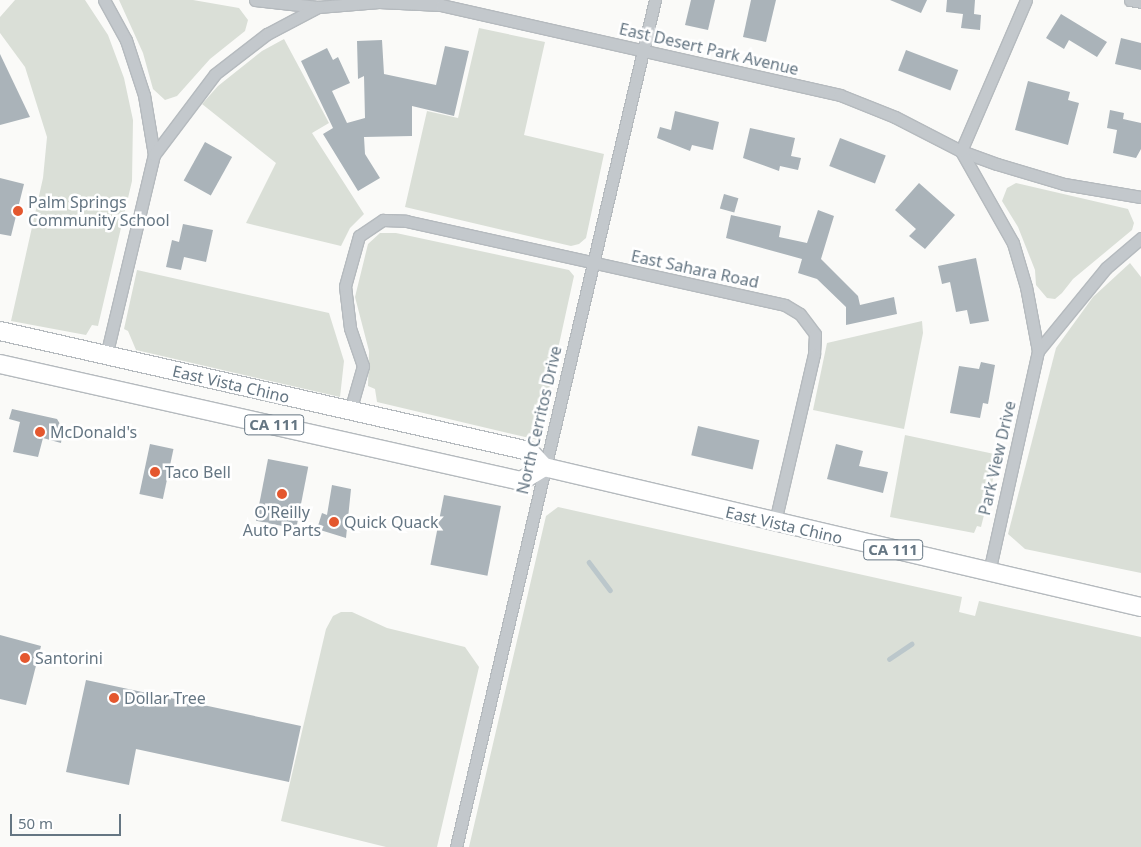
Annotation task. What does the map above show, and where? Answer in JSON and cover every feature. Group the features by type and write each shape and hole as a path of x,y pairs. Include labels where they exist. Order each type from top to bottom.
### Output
{"main road":[{"name":"East Vista Chino","path":"0,331 529,451 544,467 1141,607"},
{"name":"East Vista Chino","path":"0,364 520,481 544,467"}],"street":[{"path":"104,0 126,40 144,95 154,154 106,356"},
{"name":"East Desert Park Avenue","path":"256,0 318,4 379,2 441,5 840,96 895,117 961,151 1064,184 1141,197"},
{"name":"North Cerritos Drive","path":"456,847 655,0"},
{"path":"961,151 1026,0"},
{"path":"1130,0 1141,2"},
{"path":"154,154 215,74 266,34 318,4"},
{"name":"Park View Drive","path":"961,151 1012,243 1026,287 1038,351 989,572"},
{"name":"East Sahara Road","path":"350,411 363,366 350,328 345,286 356,244 370,226 398,219 785,305 800,314 814,334 814,354 775,522"},
{"name":"Park View Drive","path":"1038,351 1106,268 1141,238"}],"shaded area":[{"path":"15,0 85,0 108,35 124,78 133,120 132,181 98,326 92,325 86,335 11,321 43,178 47,137 25,67 0,33 0,17"},
{"path":"119,0 193,0 239,8 248,20 245,31 210,59 177,96 165,100 153,89 143,53"},
{"path":"479,28 545,42 524,135 604,154 586,238 579,244 571,246 405,207 427,111 458,118"},
{"path":"284,39 329,123 312,133 364,214 350,228 341,246 246,223 276,163 202,104 218,86 262,51"},
{"path":"1016,183 1128,209 1134,223 1132,230 1073,279 1055,299 1047,298 1036,285 1035,270 1018,227 1002,201 1007,188"},
{"path":"380,233 396,233 569,270 574,276 538,440 377,402 375,389 368,386 369,351 355,297 368,244"},
{"path":"1130,263 1141,277 1141,573 1025,549 1008,534 1056,348 1093,297"},
{"path":"137,270 329,313 344,361 340,397 136,350 128,331 124,329"},
{"path":"922,321 923,333 904,429 813,410 827,343"},
{"path":"905,435 999,455 981,527 977,526 974,533 890,517"},
{"path":"558,507 962,597 959,612 975,616 979,601 1141,637 1141,847 469,847 546,516"},
{"path":"341,612 352,612 387,628 465,647 479,667 437,847 386,847 281,821 326,629 333,616"}],"building":[{"path":"691,0 715,0 708,30 685,25"},
{"path":"751,0 776,0 766,42 743,37"},
{"path":"890,0 927,0 921,13"},
{"path":"947,0 975,0 974,14 981,15 980,30 961,28 963,14 946,12"},
{"path":"1061,14 1107,42 1097,57 1069,40 1064,49 1046,38"},
{"path":"1121,38 1141,43 1141,70 1115,64"},
{"path":"382,40 384,74 436,85 445,46 469,51 454,116 412,106 412,136 364,137 365,154 380,178 358,191 323,134 333,128 301,61 327,48 333,60 338,57 350,83 332,91 347,123 365,118 364,76 358,79 357,41"},
{"path":"906,50 958,70 950,91 898,71"},
{"path":"0,54 30,117 0,125"},
{"path":"1028,81 1070,92 1068,100 1079,103 1068,145 1015,130"},
{"path":"1110,110 1124,113 1123,119 1141,123 1141,149 1136,158 1113,153 1117,130 1107,128"},
{"path":"675,111 719,122 713,150 692,145 690,151 657,138 660,127 671,130"},
{"path":"750,128 795,138 791,156 801,158 798,170 780,166 779,171 743,158"},
{"path":"840,138 886,156 875,184 829,166"},
{"path":"205,142 232,157 211,196 184,180"},
{"path":"0,178 24,184 11,236 0,234"},
{"path":"919,183 955,215 925,249 909,236 916,229 895,210"},
{"path":"724,194 738,198 734,213 720,208"},
{"path":"818,210 834,216 821,259 858,296 860,305 894,297 897,314 846,325 846,307 817,279 798,273 802,259 726,238 731,215 781,226 779,237 807,243"},
{"path":"183,224 213,230 206,262 184,257 181,270 166,267 172,240 179,242"},
{"path":"976,258 989,321 970,324 967,310 956,312 950,282 942,284 938,266"},
{"path":"981,362 995,365 988,404 983,403 980,418 950,413 959,366 979,369"},
{"name":"McDonald's","path":"12,409 57,419 63,429 61,443 43,438 38,457 13,452 20,422 9,419"},
{"path":"698,426 759,440 753,469 691,455"},
{"name":"Taco Bell","path":"150,444 173,449 163,499 139,494"},
{"path":"836,444 863,451 859,466 888,472 883,493 827,479"},
{"name":"O'Reilly Auto Parts","path":"268,459 308,467 296,529 256,521"},
{"name":"Quick Quack","path":"332,485 351,489 346,538 317,529 322,513 327,515"},
{"path":"444,495 501,506 487,576 430,565"},
{"path":"0,635 41,646 26,705 0,699"},
{"path":"86,680 301,726 289,782 136,749 129,785 66,772"}],"waterway":[{"path":"589,562 610,590"},
{"path":"889,659 911,644"}],"place":[{"name":"Palm Springs Community School","path":"18,211"},
{"name":"McDonald's","path":"40,432"},
{"name":"Taco Bell","path":"155,472"},
{"name":"O'Reilly Auto Parts","path":"282,494"},
{"name":"Quick Quack","path":"334,522"},
{"name":"Santorini","path":"25,658"},
{"name":"Dollar Tree","path":"114,698"}]}
